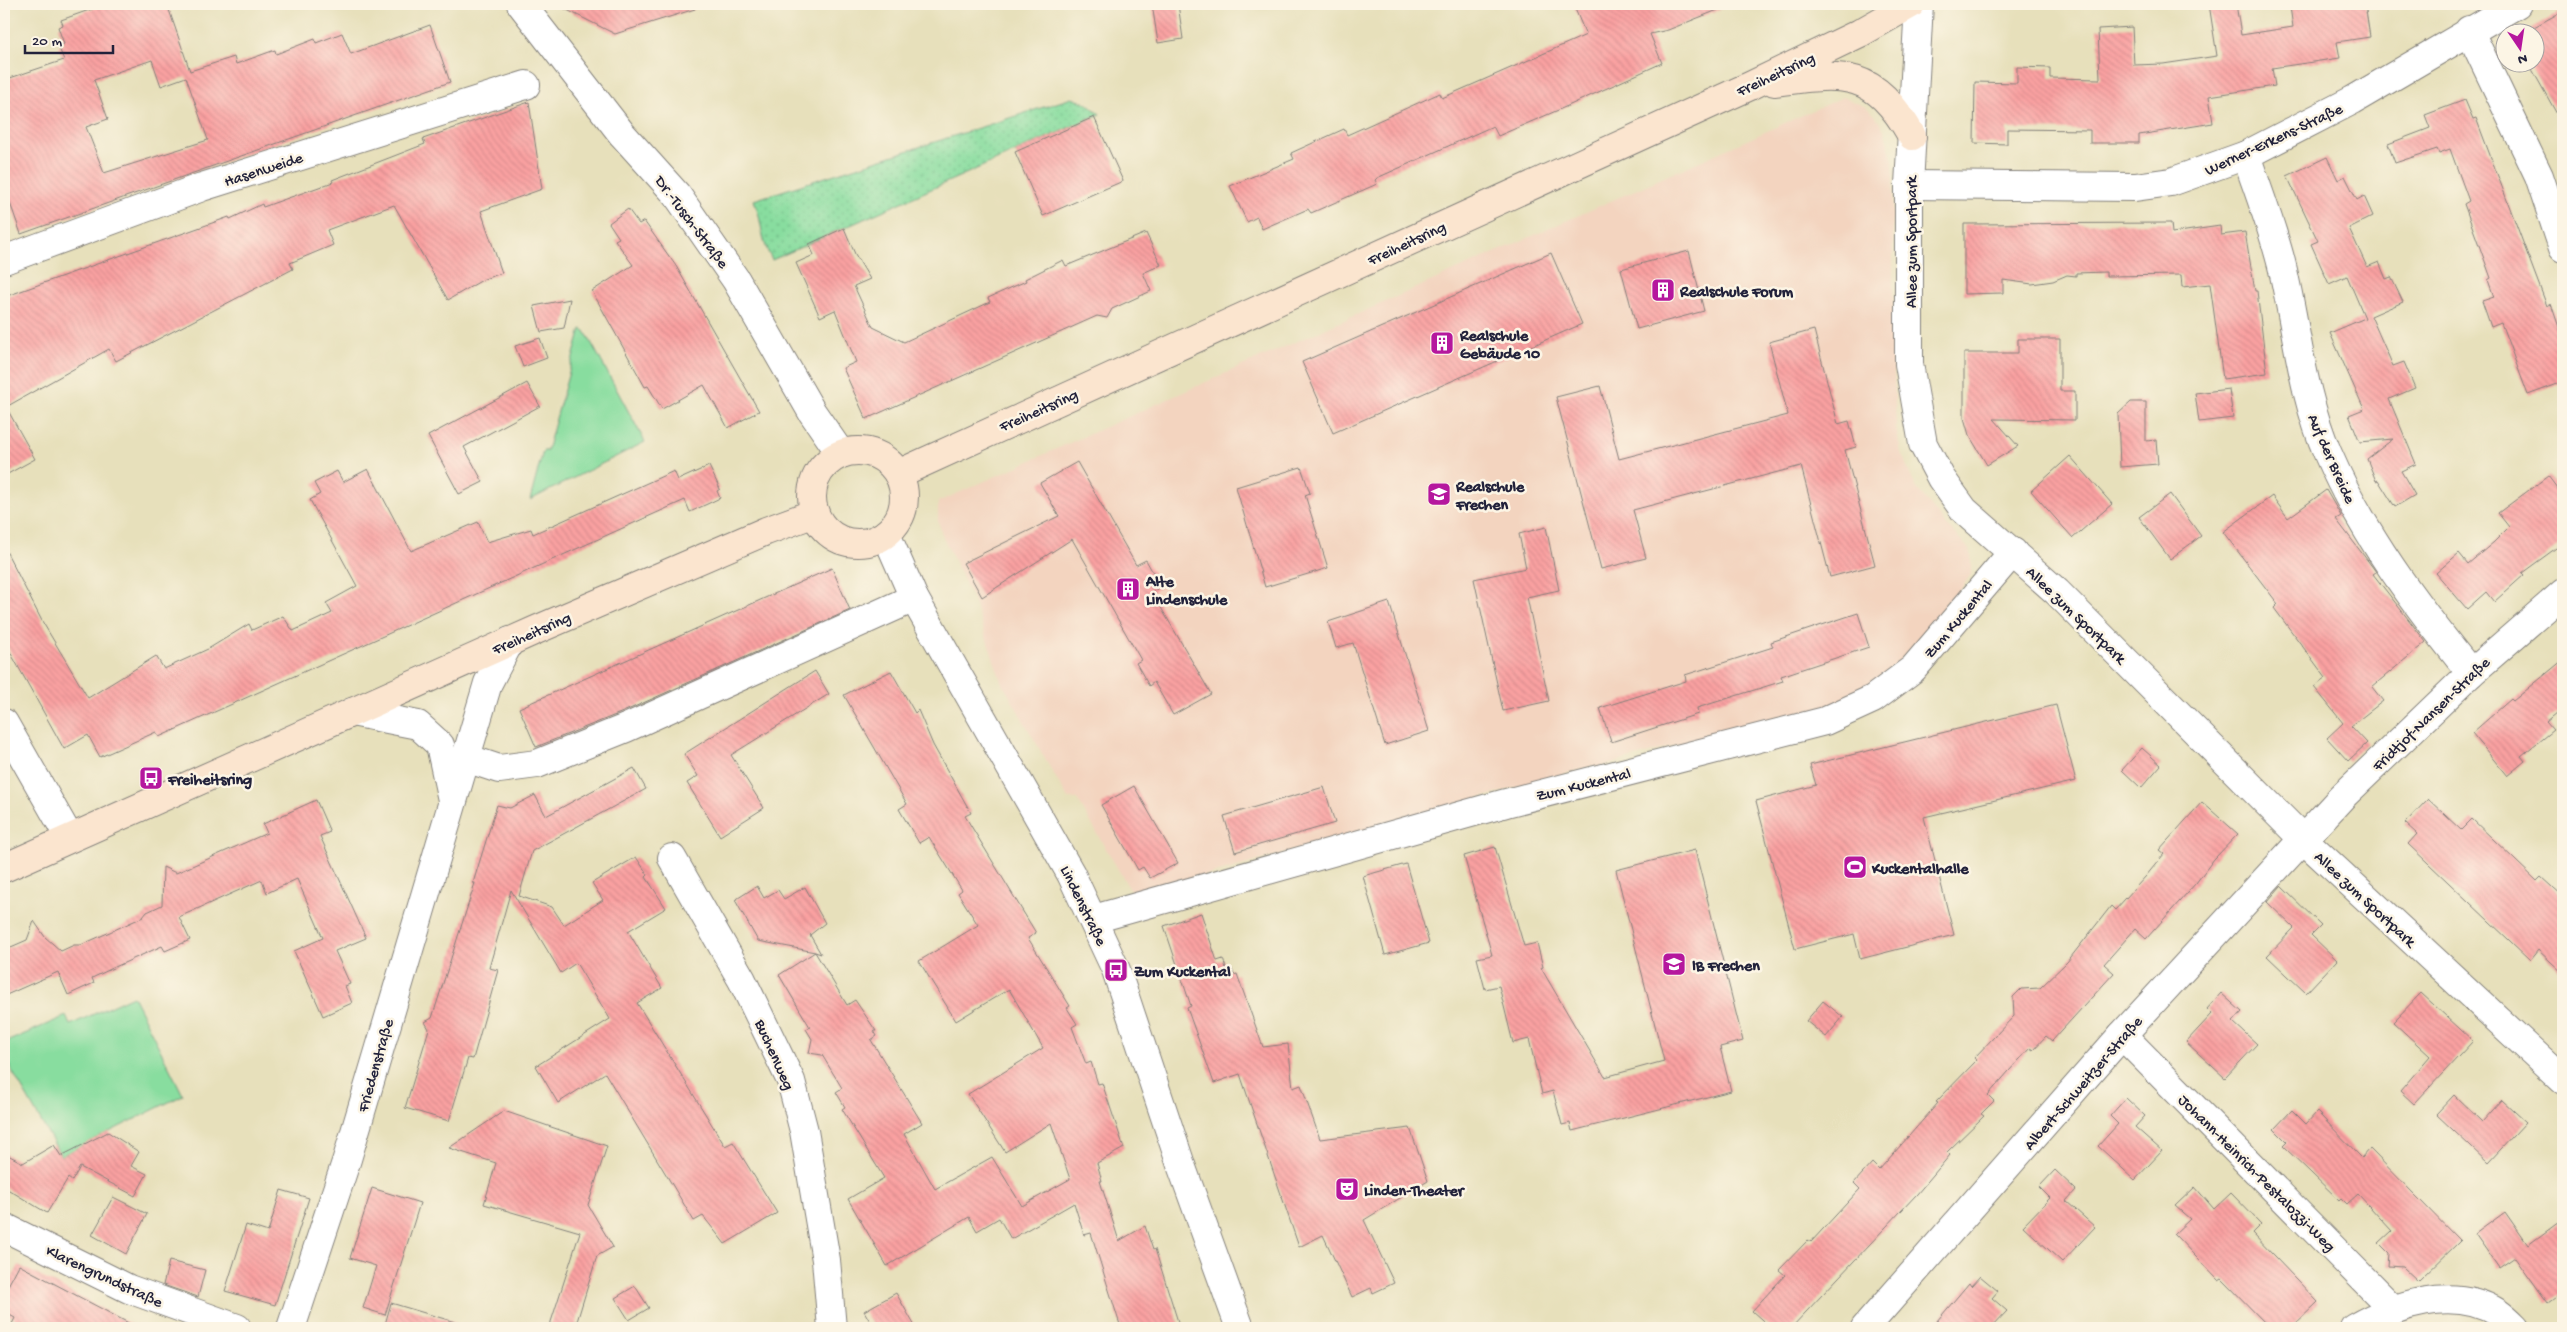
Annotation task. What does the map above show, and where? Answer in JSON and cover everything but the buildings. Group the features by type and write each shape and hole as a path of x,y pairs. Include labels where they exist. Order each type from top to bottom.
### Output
{"main road":[{"name":"Freiheitsring","path":"898,474 1750,86 1860,33 1911,4"},
{"path":"1750,86 1813,78 1851,78 1868,84 1886,98 1912,136"},
{"path":"857,451 873,453 888,461 898,474 903,486 905,500 902,513 886,534 873,541 859,543 845,541 827,530 815,513 812,500 813,485 819,472 829,461 841,454 857,451"},
{"name":"Freiheitsring","path":"4,868 510,641 815,513"}],"street":[{"name":"Dr.-Tusch-Straße","path":"521,4 622,134 677,195 736,280 812,412 841,454"},
{"name":"Allee zum Sportpark","path":"1919,4 1909,185 1909,364 1924,444 1941,478 1964,510 2013,552 2303,839 2563,1080"},
{"name":"Werner-Erkens-Straße","path":"1909,185 2135,187 2171,182 2246,154 2352,100 2469,30 2517,4"},
{"path":"2469,30 2539,176 2563,248"},
{"name":"Hasenweide","path":"4,260 202,188 526,85"},
{"name":"Auf der Breide","path":"2246,154 2282,265 2311,406 2328,454 2359,514 2401,584 2471,673"},
{"name":"Lindenstraße","path":"886,534 914,598 1071,874 1094,919 1116,970 1240,1328"},
{"name":"Zum Kuckental","path":"1094,919 1506,803 1825,721 1874,699 1914,669 2013,552"},
{"name":"Fridtjof-Nansen-Straße","path":"2303,839 2342,797 2471,673 2563,593"},
{"path":"466,758 499,769 537,764 626,728 914,598"},
{"name":"Friedenstraße","path":"292,1328 347,1159 488,683 510,641"},
{"name":"Friedenstraße","path":"352,712 418,725 440,745 452,800"},
{"path":"4,723 69,838"},
{"name":"Albert-Schweitzer-Straße","path":"1865,1328 2122,1035 2303,839"},
{"name":"Buchenweg","path":"672,858 742,980 791,1081 804,1131 826,1260 832,1328"},
{"name":"Johann-Heinrich-Pestalozzi-Weg","path":"2122,1035 2394,1310"},
{"name":"Klarengrundstraße","path":"4,1226 129,1289 237,1328"},
{"path":"2354,1328 2394,1310 2441,1299 2474,1302 2497,1313 2515,1328"}],"shaded area":[{"name":"Realschule Frechen","path":"1843,97 1866,107 1875,115 1884,130 1893,161 1893,344 1896,429 1901,452 1915,486 1942,520 1968,548 1971,556 1971,574 1948,608 1897,665 1860,692 1842,702 1805,714 1713,735 1596,768 1593,766 1141,894 1132,893 1077,799 1068,799 1001,681 973,599 943,537 938,521 938,502"}],"green space":[{"path":"1072,98 1088,104 1100,114 772,260 765,245 754,200"},
{"path":"581,329 585,331 645,442 530,500 543,451 547,451"},
{"path":"133,996 183,1095 61,1156 4,1057 4,1043 66,1016 70,1025"}],"place":[{"name":"Realschule Forum","path":"1663,290"},
{"name":"Realschule Gebäude 10","path":"1442,343"},
{"name":"Realschule Frechen","path":"1439,494"},
{"name":"Alte Lindenschule","path":"1128,589"},
{"name":"Freiheitsring","path":"151,778"},
{"name":"Kuckentalhalle","path":"1855,867"},
{"name":"IB Frechen","path":"1674,964"},
{"name":"Zum Kuckental","path":"1116,970"},
{"name":"Linden-Theater","path":"1347,1189"}]}
